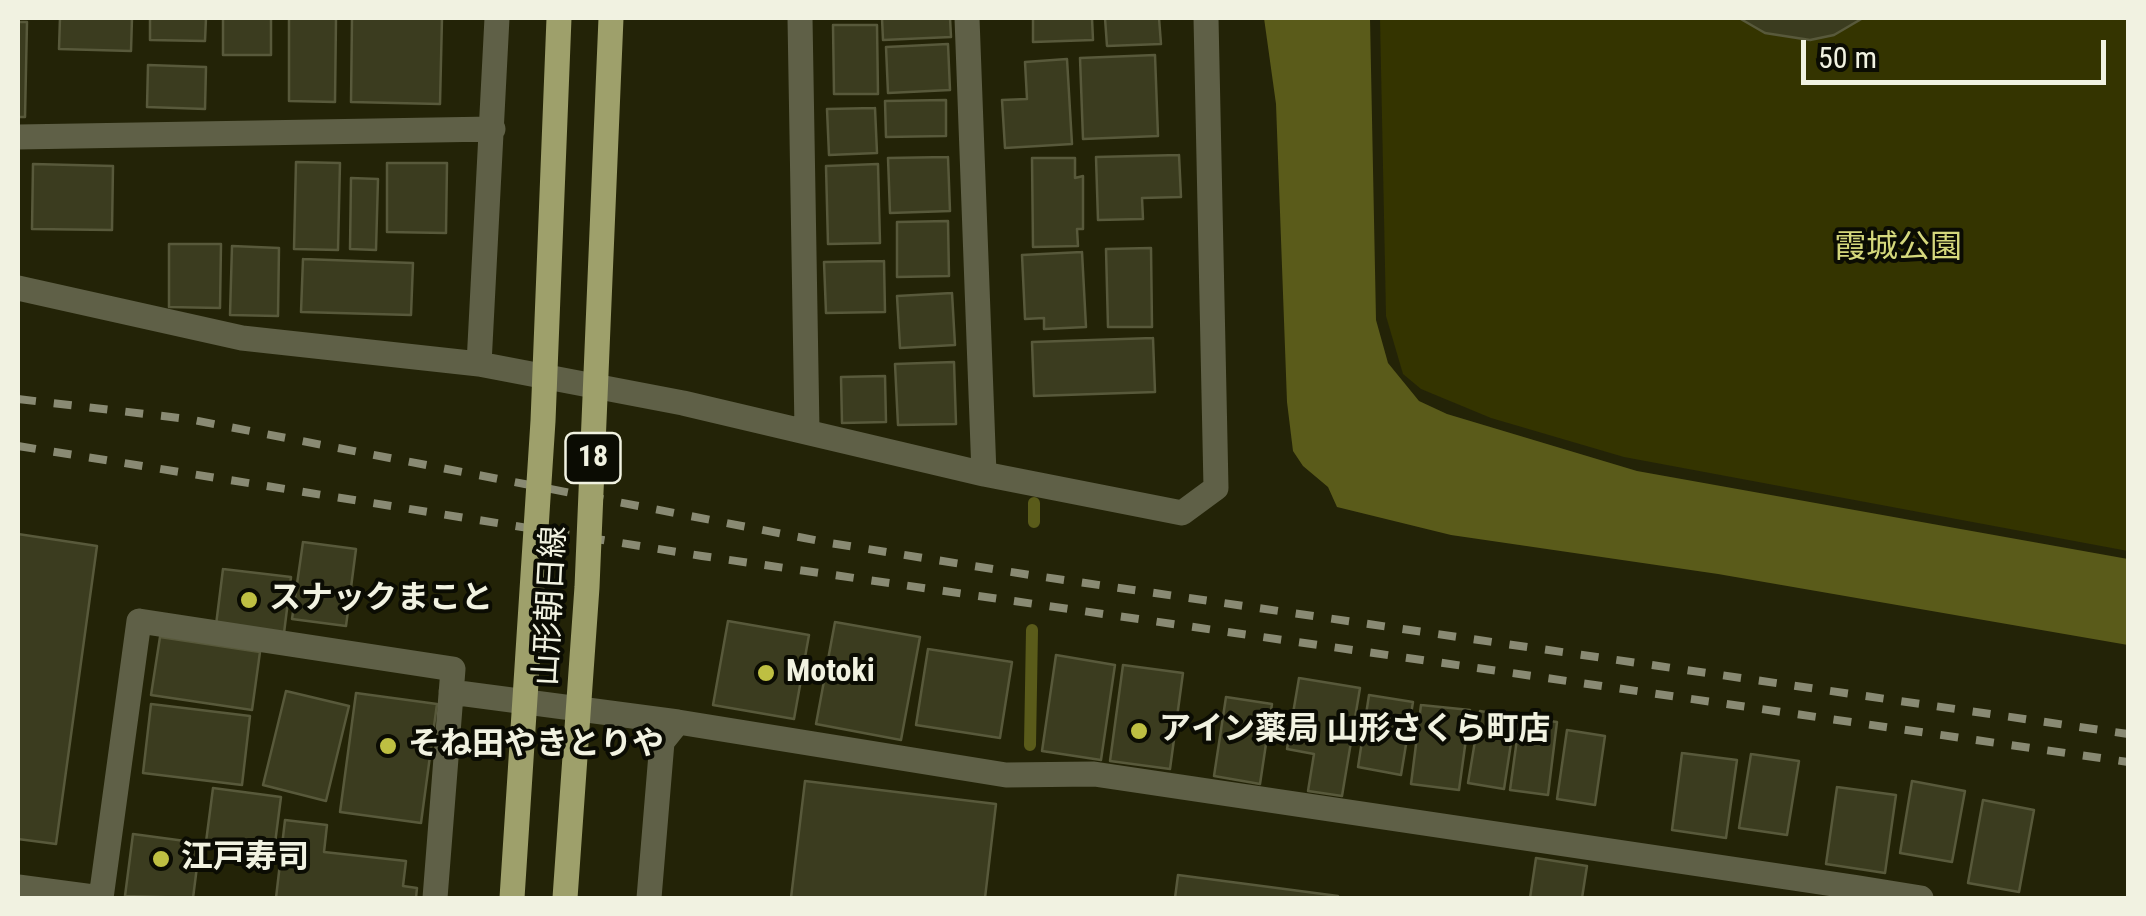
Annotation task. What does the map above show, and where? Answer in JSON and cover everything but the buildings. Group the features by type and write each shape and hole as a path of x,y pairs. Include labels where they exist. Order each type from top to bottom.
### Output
{"main road":[{"name":"山形朝日線","path":"512,898 543,421 558,18"},
{"name":"山形朝日線","path":"564,898 587,586 611,18"}],"street":[{"path":"479,364 497,18"},
{"path":"800,18 806,430"},
{"path":"967,18 984,474"},
{"path":"18,288 242,338 479,364 806,430 984,474 1182,513 1216,488 1206,18"},
{"path":"18,136 493,129"},
{"path":"18,887 101,898 139,621 453,669 435,898"},
{"path":"452,692 678,722 1006,775 1094,774 1852,893 1920,898"},
{"path":"649,898 662,742 678,722"}],"green space":[{"name":"霞城公園","path":"1380,18 2128,18 2128,551 1624,457 1491,418 1421,389 1403,374 1386,316"}],"shaded area":[{"path":"1264,18 1370,18 1376,320 1388,363 1419,401 1447,414 1637,471 2128,559 2128,645 1718,574 1451,535 1337,507 1328,487 1303,466 1293,451 1287,402 1276,104"}],"waterway":[{"path":"1034,503 1034,522"},
{"path":"1030,745 1032,630"}],"railway":[{"path":"18,399 188,419 830,543 1030,575 2128,734"},
{"path":"18,446 702,556 2128,762"}],"place":[{"name":"スナックまこと","path":"249,600"},
{"name":"Motoki","path":"766,673"},
{"name":"アイン薬局 山形さくら町店","path":"1139,731"},
{"name":"そね田やきとりや","path":"388,746"},
{"name":"江戸寿司","path":"161,859"}]}
